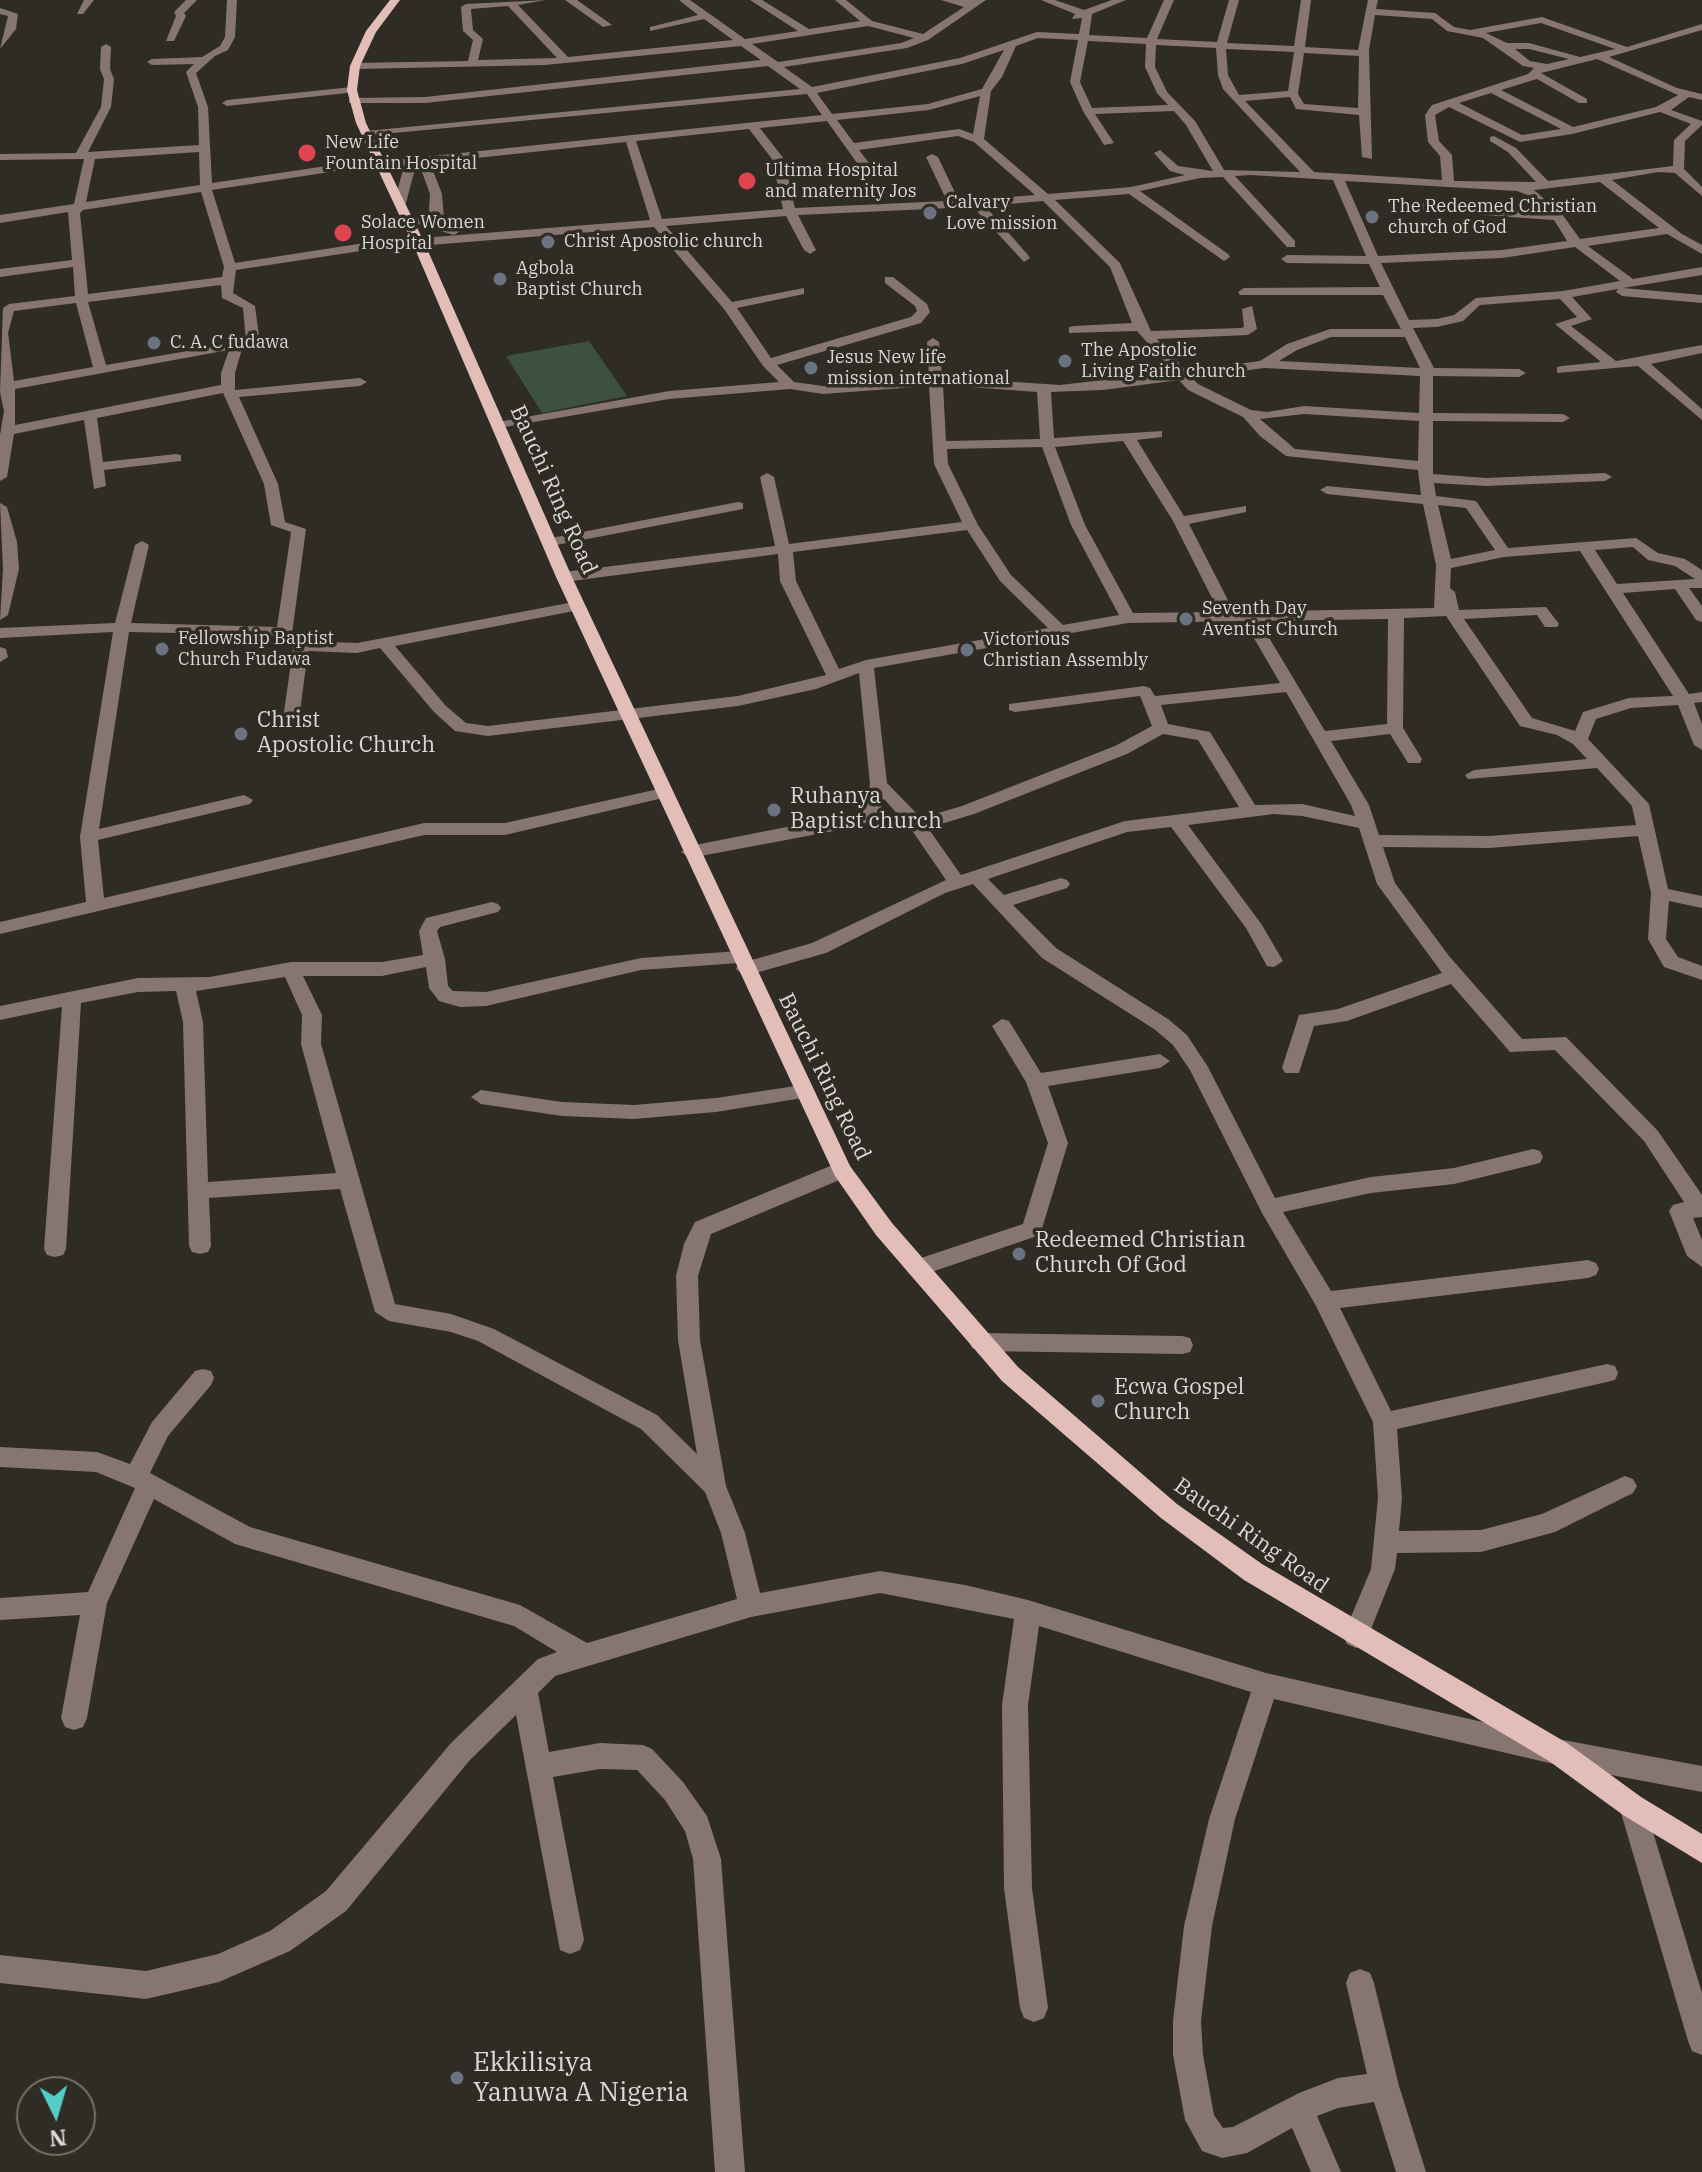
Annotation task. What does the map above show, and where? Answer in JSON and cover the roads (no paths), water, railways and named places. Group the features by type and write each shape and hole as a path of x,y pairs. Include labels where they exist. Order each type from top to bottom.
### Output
{"main road":[{"name":"Bauchi Ring Road","path":"395,0 371,31 355,66 352,96 366,134 404,211 564,577 690,852 802,1092 842,1170 917,1268 980,1342 1056,1417 1169,1511 1253,1572 1356,1636 1558,1752 1632,1806 1702,1849"}],"street":[{"path":"80,12 89,0"},
{"path":"170,39 181,16 179,12 192,0"},
{"path":"3,387 253,344 249,306 226,295 230,273 206,190 203,107 191,72 224,48 230,37 232,0"},
{"path":"472,65 478,39 468,31 466,3 541,0"},
{"path":"570,0 607,25"},
{"path":"684,0 747,42 810,91 863,163 863,181"},
{"path":"755,0 808,33"},
{"path":"840,0 864,24 870,43 880,50"},
{"path":"946,0 976,3"},
{"path":"1046,0 1088,15 1075,82 1108,143"},
{"path":"227,103 352,96 425,100 652,91 810,91 962,61 1037,35 1121,0"},
{"path":"1169,0 1151,40 1150,67 1162,93 1191,123 1223,174 1291,244"},
{"path":"1234,0 1221,45 1223,75 1228,89 1310,175"},
{"path":"1306,0 1296,50 1293,94 1300,107 1364,112"},
{"path":"511,3 565,60"},
{"path":"366,134 652,91 775,64 880,50 924,38 976,3"},
{"path":"1368,157 1364,50 1372,6 1435,16 1451,29 1505,46 1527,64 1547,67"},
{"path":"0,11 13,14 11,29 0,46"},
{"path":"654,29 705,16"},
{"path":"1469,33 1542,20 1627,50"},
{"path":"355,66 565,60 622,50 747,42 864,24 924,38"},
{"path":"1533,72 1627,50 1702,27"},
{"path":"1037,35 1345,54 1364,50"},
{"path":"978,140 986,91 997,77 1013,42"},
{"path":"1505,46 1529,46 1580,59"},
{"path":"90,156 81,154 106,107 109,79 105,69 106,47"},
{"path":"1598,56 1686,95 1702,97"},
{"path":"152,62 205,60"},
{"path":"1448,184 1446,155 1434,142 1430,115 1436,107 1534,76 1533,72"},
{"path":"1533,72 1583,101"},
{"path":"1493,90 1572,131"},
{"path":"0,219 381,163 929,107 986,91"},
{"path":"1236,98 1293,94"},
{"path":"1448,102 1520,139 1572,131 1668,105 1686,95"},
{"path":"1668,105 1665,111 1698,123 1680,140 1678,170"},
{"path":"1088,111 1175,108"},
{"path":"752,126 778,159 790,212 810,250"},
{"path":"851,147 898,143 959,132 978,140 1045,197 1116,266 1143,331 1193,387 1248,414 1291,453 1486,482 1605,477"},
{"path":"630,139 657,223 729,306 768,363 790,385"},
{"path":"1494,139 1512,150 1544,184"},
{"path":"0,157 90,156 206,148"},
{"path":"1160,153 1174,169 1200,175"},
{"path":"90,156 79,207 74,212 76,263 82,301 100,368"},
{"path":"932,157 955,205"},
{"path":"417,161 404,211 454,231 484,237"},
{"path":"417,161 436,194 435,210 439,221 454,231"},
{"path":"1148,169 1171,183"},
{"path":"0,477 11,411 3,387 2,333 9,308 82,301 417,240 790,212 977,204 1131,190 1200,175 1310,175 1519,188 1658,169 1678,170 1702,193"},
{"path":"1337,177 1387,291 1428,372 1424,417 1426,472 1429,501 1436,519 1453,615 1526,722 1563,731 1579,740 1640,804 1660,893 1657,939 1671,962 1702,973"},
{"path":"1602,178 1702,250"},
{"path":"1519,188 1534,194 1579,243 1631,284"},
{"path":"1131,190 1224,257"},
{"path":"977,204 1024,258"},
{"path":"1422,207 1558,217"},
{"path":"1287,259 1375,260 1502,254 1673,230"},
{"path":"0,273 76,263"},
{"path":"1264,364 1292,347 1330,333 1437,323 1458,318 1476,302 1563,295 1702,271"},
{"path":"768,363 916,320 924,312 921,304 889,280"},
{"path":"1607,288 1631,295 1702,299"},
{"path":"729,306 800,291"},
{"path":"1244,292 1387,291"},
{"path":"1563,295 1586,319 1561,324 1613,365"},
{"path":"1074,330 1243,332 1251,329 1248,309"},
{"path":"933,342 941,464 971,525 1005,578 1059,630"},
{"path":"237,345 228,373 230,391 271,484 278,525 299,529 284,634"},
{"path":"1562,370 1641,362 1702,349"},
{"path":"1641,362 1702,416"},
{"path":"498,426 669,395 790,385 823,390 859,390 937,381 1044,388 1103,386 1264,364 1519,373"},
{"path":"8,431 230,391 360,382"},
{"path":"1044,388 1047,443 1078,525 1128,618"},
{"path":"1682,397 1702,393"},
{"path":"1248,414 1267,416 1304,410 1424,417 1563,418"},
{"path":"90,415 99,486"},
{"path":"941,445 1047,443 1157,434"},
{"path":"1128,437 1180,521 1229,617"},
{"path":"97,467 176,458"},
{"path":"767,477 785,551 788,581 835,677"},
{"path":"1327,490 1471,504 1504,553"},
{"path":"551,542 738,506"},
{"path":"0,507 11,569 1,608"},
{"path":"1180,521 1241,509"},
{"path":"564,577 971,525"},
{"path":"1444,573 1504,553 1637,542 1653,557 1680,562 1702,580"},
{"path":"96,906 89,837 122,626 142,545"},
{"path":"1584,545 1684,700 1702,745"},
{"path":"384,643 440,709 461,727 488,731 738,701 835,677 866,665 1128,618 1441,613 1444,573"},
{"path":"1612,589 1680,586 1702,580"},
{"path":"1680,586 1702,617"},
{"path":"0,633 122,626 243,629 284,634 301,646 357,648 579,606"},
{"path":"1453,615 1541,610 1551,624"},
{"path":"1396,614 1395,728 1414,759"},
{"path":"1249,616 1360,805 1386,884 1454,976 1517,1047 1559,1042 1651,1136 1700,1209 1680,1211 1695,1250 1702,1258"},
{"path":"291,719 301,646"},
{"path":"690,852 850,822 871,815 879,784 866,665"},
{"path":"1151,701 1291,687"},
{"path":"1015,707 1144,691 1161,728"},
{"path":"1579,740 1589,716 1629,703 1702,697"},
{"path":"917,825 968,810 1121,750 1161,728 1204,736 1251,812"},
{"path":"1321,737 1395,728"},
{"path":"1474,775 1599,763"},
{"path":"879,784 967,881 1001,902 1049,953 1180,1040 1198,1067 1269,1207 1325,1301 1385,1422 1390,1498 1383,1569 1356,1636"},
{"path":"0,928 424,829 505,829 663,793"},
{"path":"89,837 244,800"},
{"path":"492,908 433,922 428,931 436,959 439,988 446,996 460,1000 486,999 641,964 742,963 819,948 967,881 1125,827 1274,808 1302,810 1369,833 1489,842 1646,830"},
{"path":"1176,821 1274,961"},
{"path":"1001,902 1061,884"},
{"path":"1660,893 1702,902"},
{"path":"0,1013 138,985 210,984 291,969 382,969 436,959"},
{"path":"291,969 312,1015 311,1044 379,1296 389,1312 451,1323 486,1335 649,1422 714,1486"},
{"path":"1292,1068 1306,1020 1340,1016 1454,976"},
{"path":"184,982 193,1022 200,1246"},
{"path":"55,1249 72,1000"},
{"path":"917,1268 1032,1229 1058,1143 1036,1081 1002,1026"},
{"path":"1036,1081 1160,1061"},
{"path":"481,1097 562,1109 634,1112 716,1105 802,1092"},
{"path":"1269,1207 1371,1185 1454,1176 1533,1157"},
{"path":"751,1606 733,1533 714,1486 689,1340 687,1276 695,1244 703,1228 842,1170"},
{"path":"199,1191 348,1180"},
{"path":"1325,1301 1588,1269"},
{"path":"980,1342 1182,1345"},
{"path":"1385,1422 1607,1373"},
{"path":"74,1718 95,1603 160,1429 203,1378"},
{"path":"0,1457 97,1462 142,1480 244,1536 520,1616 587,1657"},
{"path":"1385,1542 1481,1541 1546,1524 1625,1486"},
{"path":"0,1969 146,1985 219,1968 280,1941 336,1901 460,1752 547,1667 751,1606 799,1594 880,1582 1028,1611 1266,1685 1558,1752 1702,1779"},
{"path":"0,1609 95,1603"},
{"path":"1028,1611 1015,1705 1016,1781 1018,1888 1034,2008"},
{"path":"1266,1685 1222,1819 1198,1926 1187,2021 1188,2055 1200,2120 1213,2140 1236,2142 1299,2108 1338,2093 1384,2086"},
{"path":"524,1689 570,1940"},
{"path":"539,1767 600,1756 643,1758 674,1791 697,1825 707,1859 730,2172"},
{"path":"1632,1806 1702,2041"},
{"path":"1360,1983 1384,2086 1411,2172"},
{"path":"1299,2108 1326,2172"}],"place":[{"name":"New Life Fountain Hospital","path":"307,153"},
{"name":"Ultima Hospital and maternity Jos","path":"747,181"},
{"name":"Calvary Love mission","path":"930,213"},
{"name":"The Redeemed Christian church of God","path":"1372,217"},
{"name":"Solace Women Hospital","path":"343,233"},
{"name":"Christ Apostolic church","path":"548,242"},
{"name":"Agbola Baptist Church","path":"500,279"},
{"name":"C. A. C fudawa","path":"154,343"},
{"name":"The Apostolic Living Faith church","path":"1065,361"},
{"name":"Jesus New life mission international","path":"811,368"},
{"name":"Seventh Day Aventist Church","path":"1186,619"},
{"name":"Fellowship Baptist Church Fudawa","path":"162,649"},
{"name":"Victorious Christian Assembly","path":"967,650"},
{"name":"Christ Apostolic Church","path":"241,734"},
{"name":"Ruhanya Baptist church","path":"774,810"},
{"name":"Redeemed Christian Church Of God","path":"1019,1254"},
{"name":"Ecwa Gospel Church","path":"1098,1401"},
{"name":"Ekkilisiya Yanuwa A Nigeria","path":"457,2078"}]}
